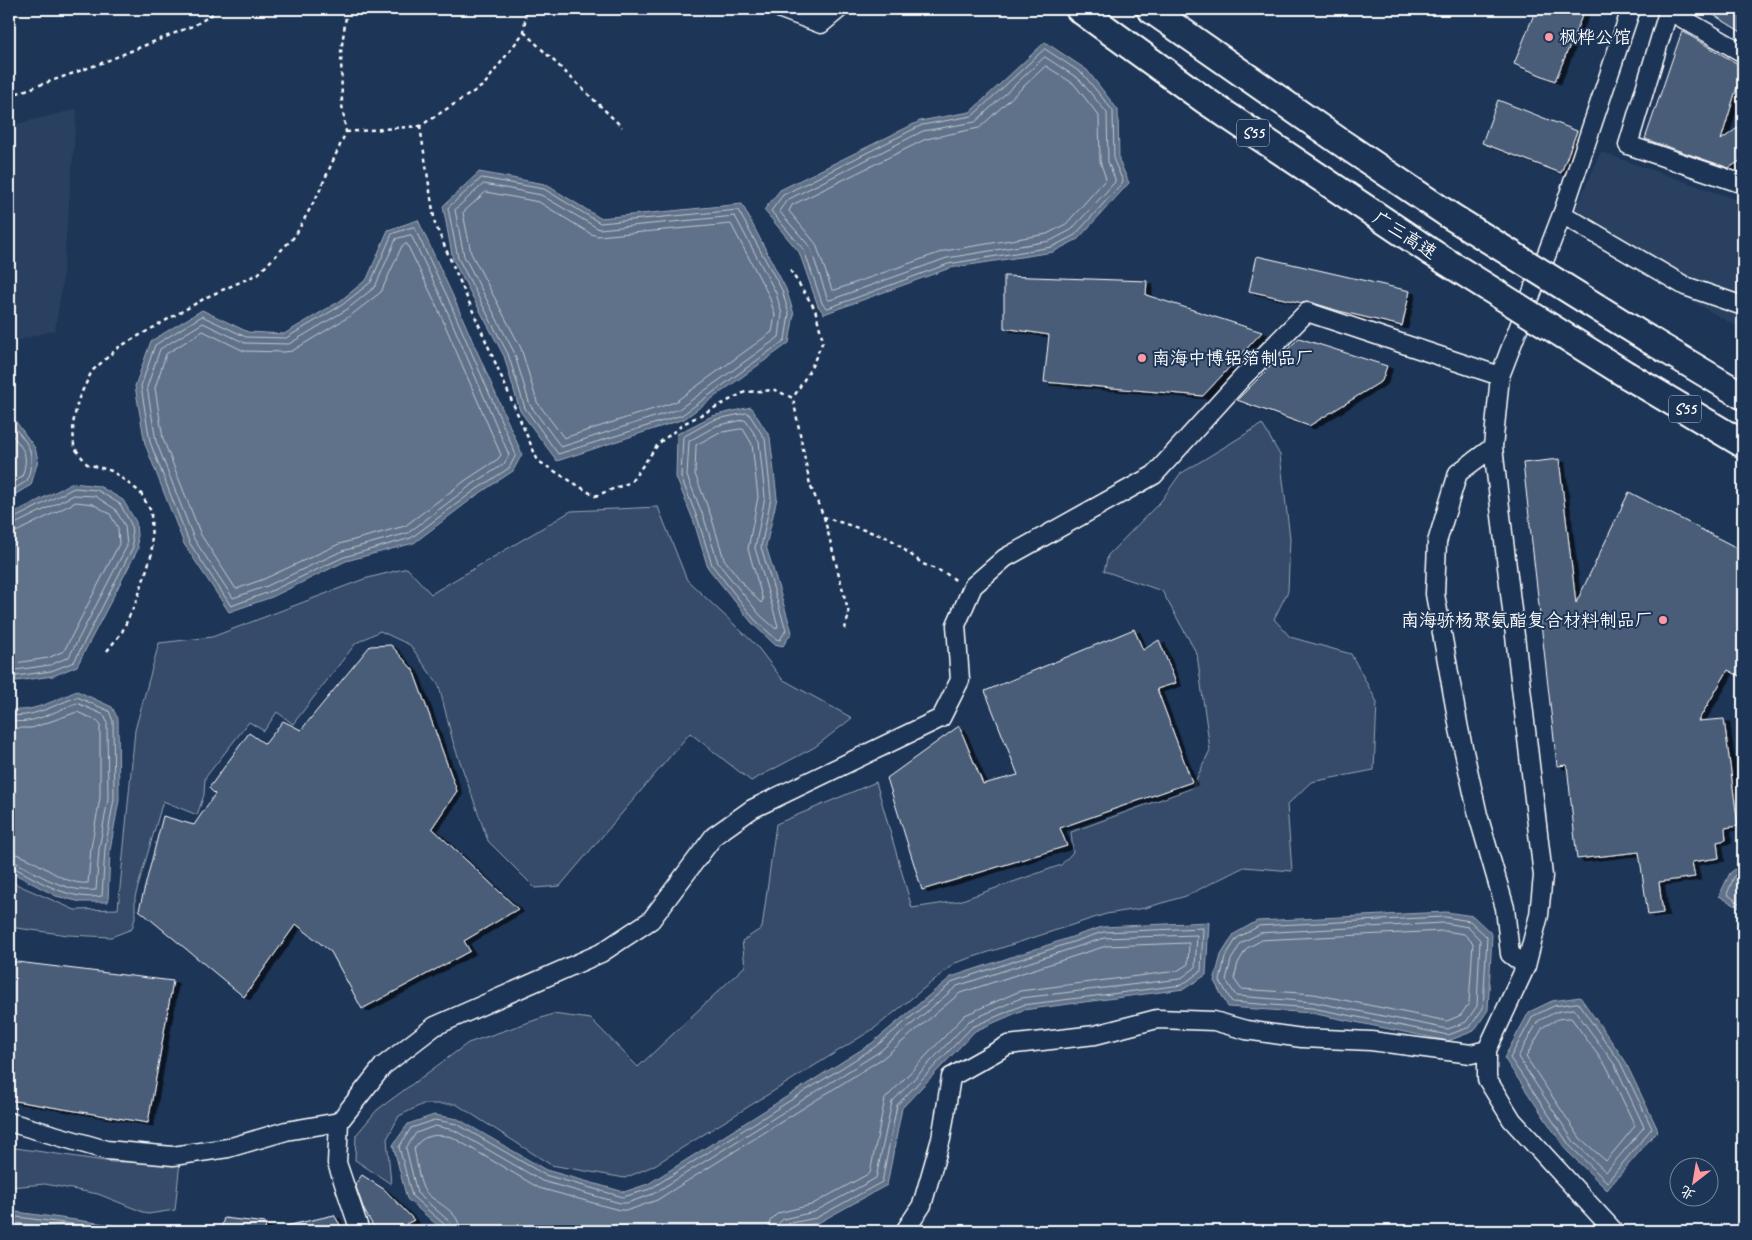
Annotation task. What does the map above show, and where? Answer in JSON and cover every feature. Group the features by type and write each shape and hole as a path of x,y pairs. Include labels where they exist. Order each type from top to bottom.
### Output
{"highway":[{"name":"广三高速","path":"1079,9 1206,102 1431,252 1627,375 1743,444"},
{"name":"S55","path":"1150,9 1307,119 1449,215 1743,396"}],"street":[{"path":"781,9 821,24 839,9"},
{"path":"1614,1231 1512,1120 1487,1079 1487,1050 1526,966 1539,915 1543,876 1493,447 1500,376 1562,214 1631,9"},
{"path":"1743,52 1668,9 1628,146 1743,184"},
{"path":"1562,214 1685,286 1743,306"},
{"path":"360,1231 337,1163 339,1122 383,1066 434,1026 602,952 651,920 714,836 752,809 941,718 960,680 956,625 973,586 1005,558 1154,475 1243,377 1307,312 1500,376"},
{"path":"1493,447 1458,473 1438,542 1436,594 1459,729 1478,815 1505,908 1510,954 1526,966"},
{"path":"905,1231 922,1204 941,1139 951,1077 1008,1045 1095,1035 1157,1019 1214,1021 1246,1030 1302,1038 1371,1041 1471,1054 1487,1050"},
{"path":"9,1122 106,1150 173,1156 228,1148 286,1131 339,1122"}],"path":[{"path":"9,96 99,64 196,25 221,9"},
{"path":"107,651 122,632 138,597 152,553 151,511 140,492 112,471 87,464 74,447 72,424 78,400 92,371 119,348 209,296 258,274 295,236 318,194 346,132 342,105 341,52 347,9"},
{"path":"346,132 420,126 484,85 524,32 526,9"},
{"path":"524,32 622,126"},
{"path":"420,126 435,224 538,461 595,496 631,482 659,443 685,423 745,392 775,390 793,398"},
{"path":"790,270 815,309 824,341 793,398 810,485 824,517 849,614 844,632"},
{"path":"824,517 889,538 923,564 945,573 971,592"}],"shaded area":[{"path":"77,109 62,286 55,330 9,343 9,126"},
{"path":"1601,152 1743,202 1743,330 1566,230"},
{"path":"1262,424 1280,455 1290,538 1288,591 1274,619 1290,637 1351,654 1377,702 1374,770 1311,782 1287,805 1292,871 1244,867 1186,896 1145,908 1106,914 955,963 875,1028 653,1166 625,1178 551,1165 456,1104 423,1104 399,1116 387,1139 391,1184 355,1160 356,1135 377,1110 468,1043 553,1014 591,1019 638,1067 745,966 742,941 762,928 776,824 876,782 912,908 959,901 1061,865 1073,852 1071,832 1192,788 1210,750 1197,654 1162,591 1104,571 1108,555 1161,501 1180,474"},
{"path":"658,507 687,580 756,645 782,679 852,718 815,747 751,781 690,733 560,886 535,888 488,841 453,742 439,686 410,645 380,631 356,643 293,724 277,712 264,731 249,722 205,778 204,795 197,815 163,801 135,897 135,918 132,929 111,937 68,935 9,927 9,881 75,910 118,909 135,730 159,643 212,637 364,579 407,568 431,594 571,511"},
{"path":"9,1147 112,1162 180,1161 175,1210 148,1214 98,1194 45,1184 9,1187"}],"water":[{"path":"1045,42 1087,70 1118,110 1119,160 1129,183 1078,239 1053,252 950,268 824,314 818,306 799,252 764,210 780,190 920,121 970,112"},
{"path":"479,172 545,184 600,218 742,204 786,289 794,314 789,343 684,419 557,461 520,411 504,356 453,260 443,206"},
{"path":"418,220 522,454 513,471 477,495 414,543 346,561 272,597 229,612 184,544 145,444 135,386 151,341 202,310 248,332 284,334 340,301 367,279 388,230"},
{"path":"751,407 770,437 777,498 766,546 792,632 783,646 774,644 752,623 708,568 694,522 676,477 677,434 712,416"},
{"path":"9,412 35,448 38,460 31,485 9,498"},
{"path":"73,483 99,486 123,500 136,522 138,549 77,666 53,676 9,682 9,515"},
{"path":"77,691 112,707 118,719 119,800 110,850 108,902 81,902 56,896 9,871 9,708 25,710 34,708"},
{"path":"1743,863 1743,910 1719,896 1730,873"},
{"path":"1446,912 1473,916 1492,934 1488,1010 1474,1031 1448,1041 1311,1013 1228,1007 1214,981 1221,955 1234,934 1257,921"},
{"path":"1209,922 1206,975 1184,989 1023,1010 975,1031 902,1108 887,1185 818,1223 776,1231 444,1231 407,1199 393,1145 408,1124 434,1115 458,1119 546,1170 624,1192 648,1184 872,1043 951,977 1102,927"},
{"path":"1580,997 1624,1059 1658,1130 1607,1190 1566,1150 1504,1058 1529,1012 1552,1001"},
{"path":"9,1211 135,1228 142,1231 9,1231"}],"building":[{"name":"枫桦公馆","path":"1536,9 1585,9 1555,81 1514,64"},
{"path":"1704,9 1743,9 1743,33"},
{"path":"1682,31 1743,67 1721,140 1743,124 1743,159 1729,168 1645,139"},
{"path":"1498,100 1577,131 1561,173 1482,143"},
{"path":"1257,256 1410,291 1402,326 1310,302 1302,303 1249,291"},
{"name":"南海中博铝箔制品厂","path":"1004,276 1147,281 1146,295 1262,332 1203,396 1044,382 1049,335 1004,328"},
{"path":"1299,338 1387,366 1382,381 1309,426 1237,400"},
{"path":"1559,459 1576,603 1629,492 1743,551 1743,678 1728,670 1698,721 1724,719 1738,826 1725,828 1726,840 1717,842 1719,858 1692,862 1695,877 1659,882 1663,913 1648,915 1639,852 1577,859 1567,765 1557,766 1523,463"},
{"path":"1134,629 1143,650 1159,640 1176,683 1157,689 1192,782 1060,828 1067,846 922,890 887,778 959,726 983,784 1018,775 985,691"},
{"path":"391,645 413,670 457,791 432,828 518,909 464,941 470,951 362,1009 331,952 296,924 244,997 139,910 163,816 194,825 215,794 209,788 249,733 265,744 283,721 301,730 370,646"},
{"path":"9,961 173,981 148,1123 9,1100"},
{"path":"362,1175 385,1190 414,1220 406,1224 411,1231 376,1231 364,1210 355,1184"},
{"path":"334,1215 344,1231 286,1231 286,1226"},
{"path":"224,1218 266,1223 265,1231 220,1231"}],"place":[{"name":"枫桦公馆","path":"1549,37"},
{"name":"南海中博铝箔制品厂","path":"1142,358"},
{"name":"南海骄杨聚氨酯复合材料制品厂","path":"1663,620"}]}
